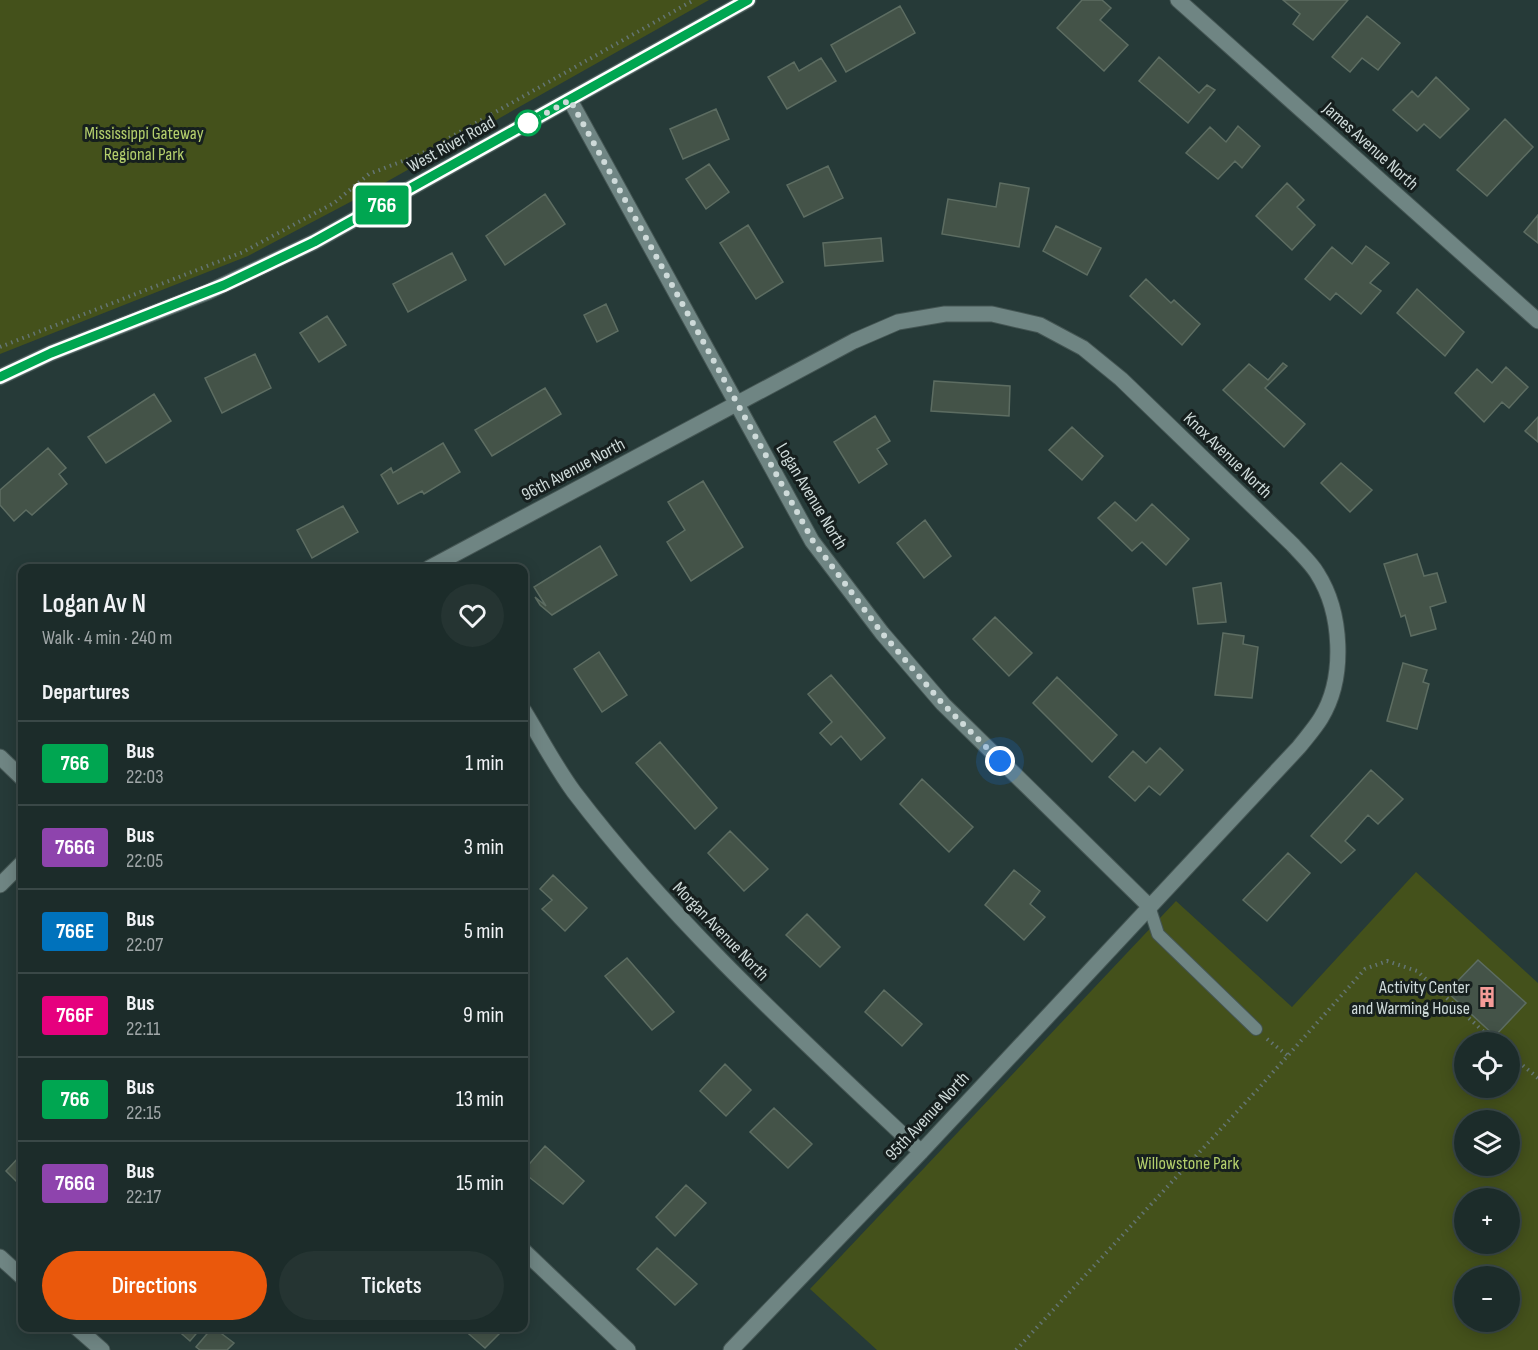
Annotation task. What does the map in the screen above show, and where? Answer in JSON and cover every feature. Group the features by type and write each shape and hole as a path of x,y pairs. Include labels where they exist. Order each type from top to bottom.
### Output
{"street":[{"name":"West River Road","path":"0,377 51,353 208,292 278,260 356,220 748,0"},
{"name":"James Avenue North","path":"1178,0 1538,321"},
{"name":"Logan Avenue North","path":"570,100 813,541 882,633 943,704 1149,906"},
{"name":"Knox Avenue North","path":"736,403 898,321 945,314 992,314 1040,325 1083,348 1121,379 1293,545 1317,573 1332,609 1339,646 1336,682 1322,717 1299,747 1149,906"},
{"name":"96th Avenue North","path":"442,564 736,403"},
{"name":"Morgan Avenue North","path":"528,717 573,790 640,874 712,952 921,1152"},
{"path":"0,757 18,774"},
{"path":"0,885 18,867"},
{"name":"95th Avenue North","path":"730,1350 921,1152 1149,906"},
{"path":"528,1255 628,1350"},
{"path":"0,1257 18,1273"},
{"path":"82,1332 102,1350"}],"lane":[{"path":"1149,906 1158,934 1256,1029"}],"path":[{"path":"0,347 243,252 334,203 369,174 422,154 694,0"},
{"path":"1016,1350 1288,1056 1365,969 1387,961 1417,971 1483,1032"},
{"path":"1256,1029 1288,1056"},
{"path":"1520,1063 1538,1078"}],"green space":[{"name":"Mississippi Gateway Regional Park","path":"0,0 709,0 356,199 248,256 0,354"},
{"name":"Willowstone Park","path":"1416,872 1538,983 1538,1350 877,1350 810,1289 1176,901 1292,1007"}],"building":[{"path":"1082,0 1102,0 1111,8 1100,20 1128,45 1104,71 1057,28"},
{"path":"1283,0 1348,0 1313,40 1293,24 1300,14"},
{"path":"900,6 915,33 846,72 831,45"},
{"path":"1367,16 1400,43 1378,70 1362,58 1350,72 1332,57"},
{"path":"1159,57 1199,93 1207,85 1215,90 1188,123 1139,81"},
{"path":"821,58 836,81 787,109 768,77 794,62 799,71"},
{"path":"1436,77 1469,109 1440,138 1424,124 1417,131 1393,110 1412,91 1418,97"},
{"path":"716,109 729,139 683,159 670,129"},
{"path":"1505,119 1533,147 1487,196 1457,170"},
{"path":"1238,126 1260,146 1242,168 1235,161 1218,179 1186,153 1210,127 1226,142"},
{"path":"709,164 729,192 706,209 686,179"},
{"path":"828,166 843,198 804,217 787,185"},
{"path":"1000,183 1029,188 1019,247 942,234 948,199 996,207"},
{"path":"1287,183 1304,200 1297,207 1315,225 1292,250 1256,216"},
{"path":"545,194 565,224 505,265 486,236"},
{"path":"1538,215 1538,243 1524,232"},
{"path":"748,225 783,282 756,299 720,243"},
{"path":"1056,226 1101,248 1087,275 1043,251"},
{"path":"881,238 883,261 825,266 823,243"},
{"path":"1366,246 1389,263 1370,283 1381,291 1361,314 1336,293 1330,300 1305,279 1332,247 1352,264"},
{"path":"452,253 466,280 408,312 393,284"},
{"path":"1146,279 1171,303 1174,300 1200,324 1182,345 1130,296"},
{"path":"1417,289 1464,332 1445,356 1397,313"},
{"path":"606,304 618,331 597,342 584,315"},
{"path":"327,316 346,345 319,362 300,333"},
{"path":"255,354 271,388 222,413 205,378"},
{"path":"1283,363 1287,366 1265,388 1305,424 1284,447 1223,390 1249,364 1268,380"},
{"path":"1506,367 1528,387 1509,408 1502,402 1484,422 1455,393 1477,369 1492,383"},
{"path":"934,381 1010,386 1009,416 931,411"},
{"path":"545,388 561,414 492,456 475,430"},
{"path":"154,394 171,421 106,463 88,437"},
{"path":"875,416 890,441 877,449 887,464 859,483 834,442"},
{"path":"1538,417 1538,442 1525,431"},
{"path":"1072,427 1103,456 1082,480 1049,450"},
{"path":"443,443 460,472 424,494 422,491 398,504 381,475 391,468 393,473"},
{"path":"48,448 66,468 59,474 67,484 32,515 26,510 14,521 0,505 0,490"},
{"path":"1341,463 1372,490 1350,512 1321,483"},
{"path":"703,481 743,547 691,581 667,542 685,530 668,502"},
{"path":"1115,502 1136,521 1152,504 1189,539 1166,565 1142,542 1132,551 1098,518"},
{"path":"343,506 358,532 312,558 297,530"},
{"path":"925,520 951,556 924,578 897,543"},
{"path":"600,546 617,575 552,615 540,605 535,597 546,606 534,587"},
{"path":"1417,554 1424,576 1437,573 1446,602 1430,607 1436,629 1411,636 1405,615 1401,617 1384,564"},
{"path":"1221,583 1226,622 1198,624 1193,588"},
{"path":"995,617 1032,653 1009,676 973,639"},
{"path":"1223,633 1244,636 1243,644 1258,647 1252,698 1215,695"},
{"path":"599,652 627,695 602,712 574,669"},
{"path":"1403,663 1427,670 1423,682 1429,684 1417,729 1387,721"},
{"path":"831,675 885,738 861,760 841,736 831,745 820,733 832,722 808,694"},
{"path":"1057,677 1117,735 1092,762 1033,703"},
{"path":"660,742 717,808 695,829 636,763"},
{"path":"1160,748 1183,770 1160,795 1149,786 1135,801 1109,777 1133,751 1146,763"},
{"path":"1371,770 1403,799 1378,824 1368,815 1345,841 1355,850 1341,863 1311,836"},
{"path":"922,779 973,827 949,852 900,804"},
{"path":"730,831 768,869 744,891 708,853"},
{"path":"1288,853 1310,873 1267,921 1243,900"},
{"path":"1014,870 1040,891 1030,904 1045,917 1024,940 985,905"},
{"path":"553,875 587,908 565,931 542,909 552,900 540,889"},
{"path":"807,914 840,947 820,967 786,935"},
{"path":"627,958 674,1012 652,1030 605,976"},
{"name":"Activity Center and Warming House","path":"1478,960 1526,1003 1499,1032 1491,1032 1447,992"},
{"path":"884,990 922,1024 902,1046 865,1012"},
{"path":"725,1064 751,1090 726,1116 700,1091"},
{"path":"774,1108 812,1144 788,1168 750,1132"},
{"path":"545,1146 584,1181 563,1204 528,1176 528,1165"},
{"path":"18,1158 18,1183 6,1171"},
{"path":"686,1185 706,1203 675,1236 656,1217"},
{"path":"657,1248 697,1284 675,1305 637,1269"},
{"path":"180,1332 198,1332 190,1341"},
{"path":"209,1332 219,1332 234,1343 227,1350 200,1350 196,1347"},
{"path":"467,1332 501,1332 485,1348"}],"bus line":[{"name":"766","path":"0,377 51,353 239,279 314,242 748,0"}],"place":[{"name":"Activity Center and Warming House","path":"1487,997"}],"route":[{"path":"528,123 570,100 813,541 882,633 943,704 1000,761"}]}
